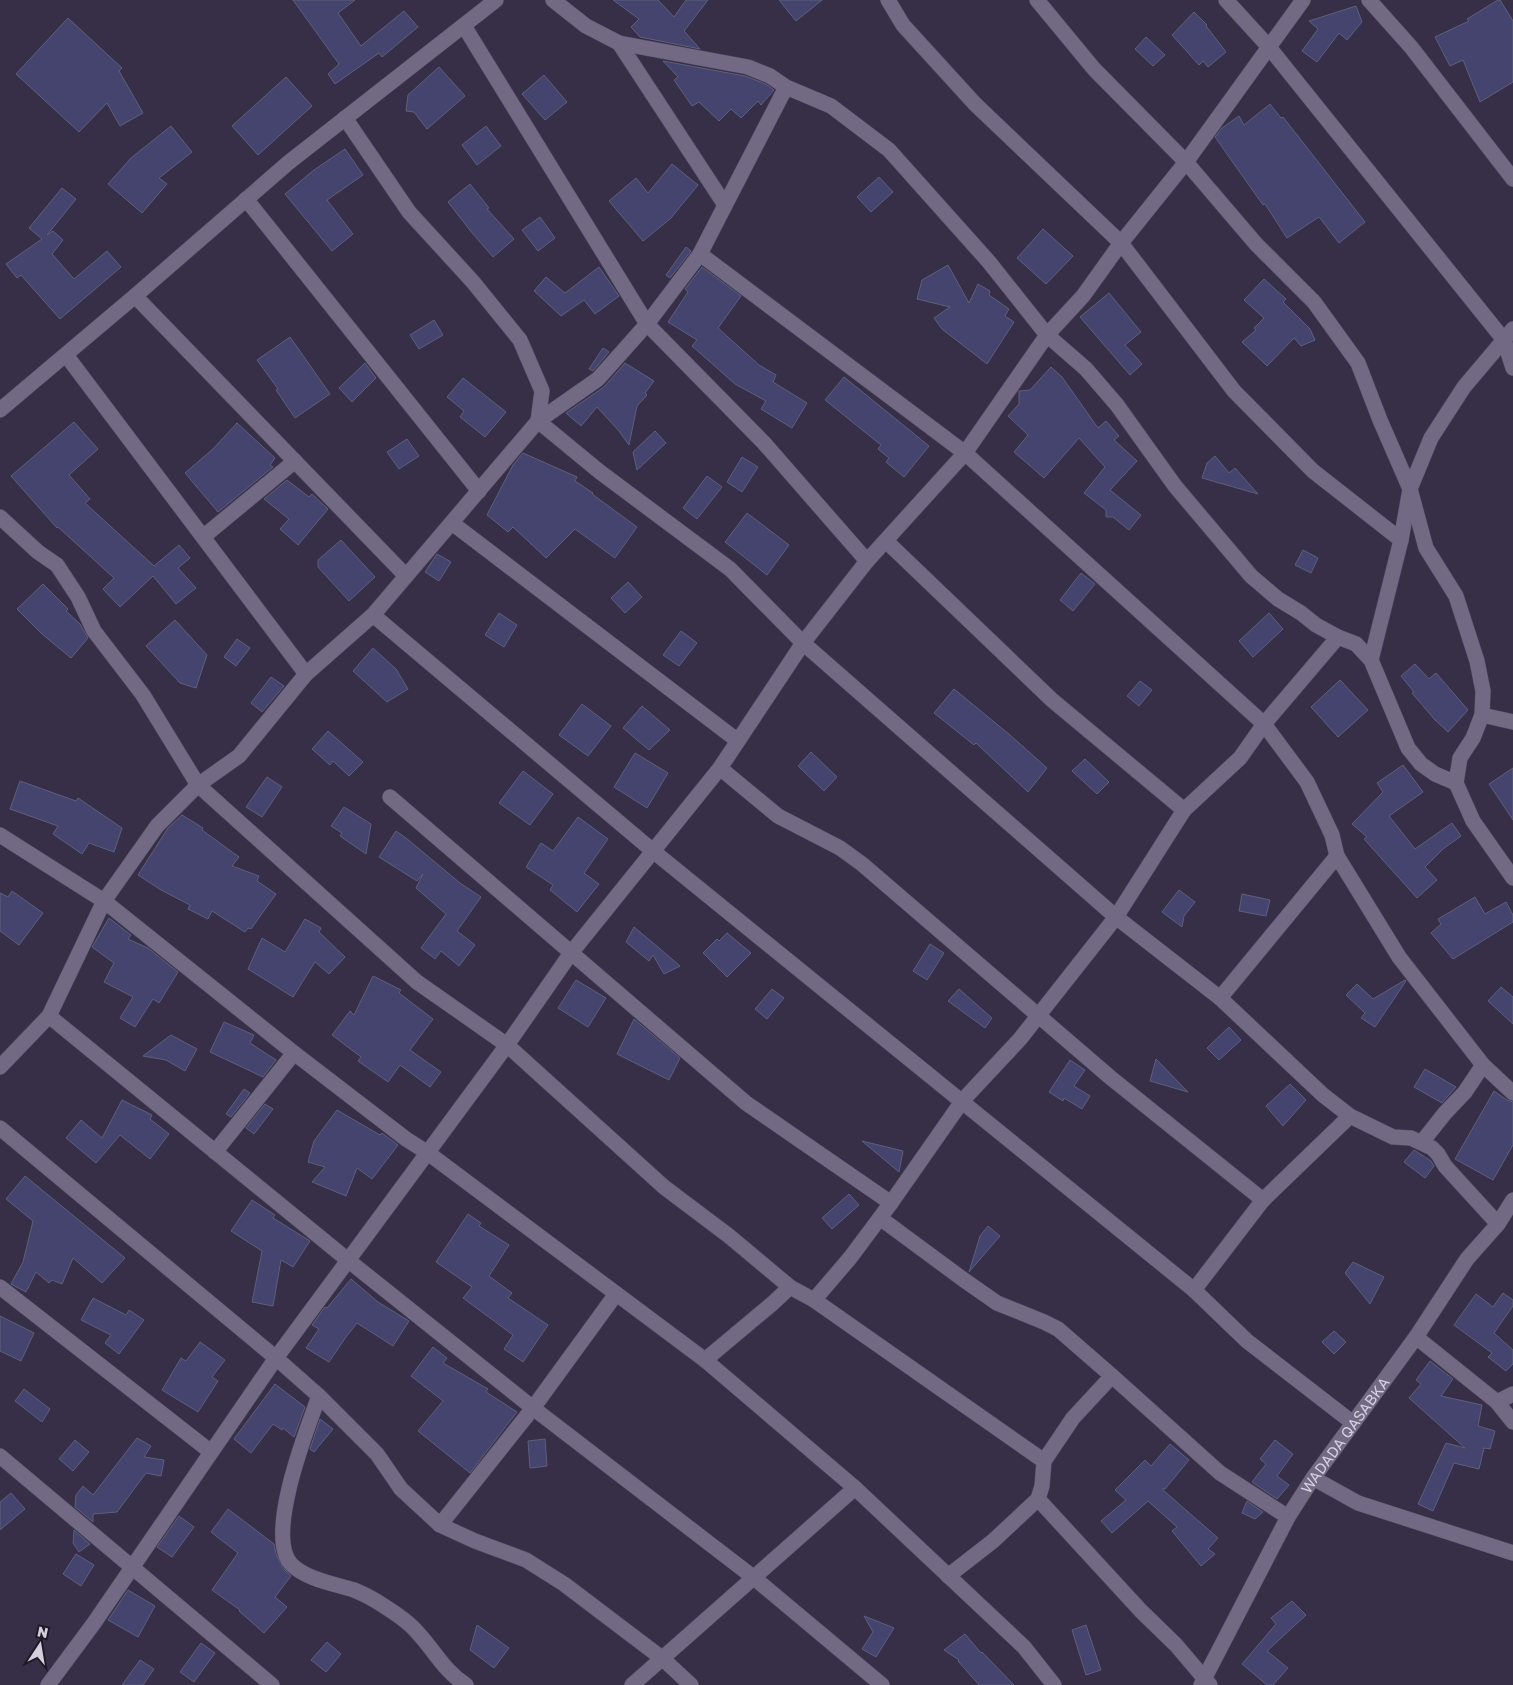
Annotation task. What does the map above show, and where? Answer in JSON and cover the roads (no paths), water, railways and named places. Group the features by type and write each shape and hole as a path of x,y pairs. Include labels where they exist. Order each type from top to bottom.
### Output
{"street":[{"path":"0,410 288,163 496,0"},
{"path":"553,0 586,26 619,43 748,67 770,76 786,87 831,106 889,150 989,262 1048,335 1086,369 1117,405 1175,486 1251,576 1278,599 1316,625 1356,644 1371,660 1408,748 1421,764 1435,774 1456,783"},
{"path":"888,0 903,25 975,104 1121,243 1234,391 1313,471 1401,540"},
{"path":"1037,0 1094,70 1186,162 1256,244 1314,302 1358,362 1410,490 1426,548 1456,596 1477,661 1483,691 1482,714 1473,738 1460,758 1456,783 1473,821 1513,878"},
{"path":"1226,0 1268,46 1509,335 1513,368"},
{"path":"48,1685 94,1623 276,1358 507,1045 571,953 720,768 803,643 867,561 965,453 1048,335 1083,296 1121,243 1186,162 1303,0"},
{"path":"1370,0 1411,47 1513,179"},
{"path":"464,26 648,324 764,444 867,561"},
{"path":"619,43 725,205"},
{"path":"0,1067 49,1016 104,900 157,826 198,785 239,756 306,674 373,615 538,421 598,379 648,324 700,254 786,87"},
{"path":"345,118 409,212 473,282 520,340 542,391 538,421"},
{"path":"246,199 479,491"},
{"path":"700,254 965,453 1264,724 1307,782 1332,835 1337,856 1399,957 1483,1065 1513,1093"},
{"path":"135,296 406,576"},
{"path":"1371,660 1401,540 1410,490 1431,438 1464,387 1509,335"},
{"path":"66,355 306,674"},
{"path":"538,421 600,472 730,569 803,643 1116,917 1220,998 1323,1095 1350,1116 1393,1137 1411,1138 1432,1148 1445,1166 1498,1224"},
{"path":"203,537 295,461"},
{"path":"0,516 38,552 56,565 78,597 94,631 143,695 198,785 416,982 507,1045 664,1188 729,1236 790,1287 814,1300 1044,1461"},
{"path":"452,523 738,741"},
{"path":"886,541 1052,700 1184,810"},
{"path":"373,615 653,851 963,1100 1194,1290 1247,1341 1353,1424"},
{"path":"814,1300 850,1258 880,1218 963,1100 1013,1046 1116,917 1184,810 1240,758 1264,724 1338,637"},
{"path":"1482,714 1513,722"},
{"path":"720,768 778,816 840,848 862,864 1154,1114 1263,1200"},
{"path":"390,797 746,1103 891,1203"},
{"path":"0,835 104,900 294,1053 406,1139 428,1152 705,1360 854,1488 1024,1647 1054,1685"},
{"path":"1220,998 1337,856"},
{"path":"49,1016 349,1261 533,1408 753,1577 882,1685"},
{"path":"215,1152 294,1053"},
{"path":"1422,1142 1444,1113 1465,1092 1483,1065"},
{"path":"1194,1290 1263,1200 1350,1116"},
{"path":"0,1128 319,1396 377,1454 401,1489 440,1525 475,1541 526,1560 564,1584 663,1659 691,1685"},
{"name":"WADADA QASABKA","path":"1205,1683 1288,1517 1313,1478 1416,1337 1467,1259 1498,1224 1513,1200"},
{"path":"880,1218 997,1303 1058,1329 1220,1473 1288,1517"},
{"path":"0,1287 211,1452"},
{"path":"705,1360 790,1287"},
{"path":"440,1525 533,1408 616,1294"},
{"path":"1416,1337 1497,1402 1513,1422"},
{"path":"948,1576 993,1541 1038,1500 1042,1486 1044,1461 1073,1418 1112,1376"},
{"path":"1497,1402 1513,1394"},
{"path":"319,1396 300,1446 288,1496 282,1534 285,1553 292,1564 310,1576 356,1591 384,1606 416,1631 454,1680 466,1685"},
{"path":"0,1456 272,1685"},
{"path":"1313,1478 1358,1503 1513,1554"},
{"path":"632,1685 854,1488"},
{"path":"1038,1500 1141,1611 1176,1645 1205,1683"}]}
